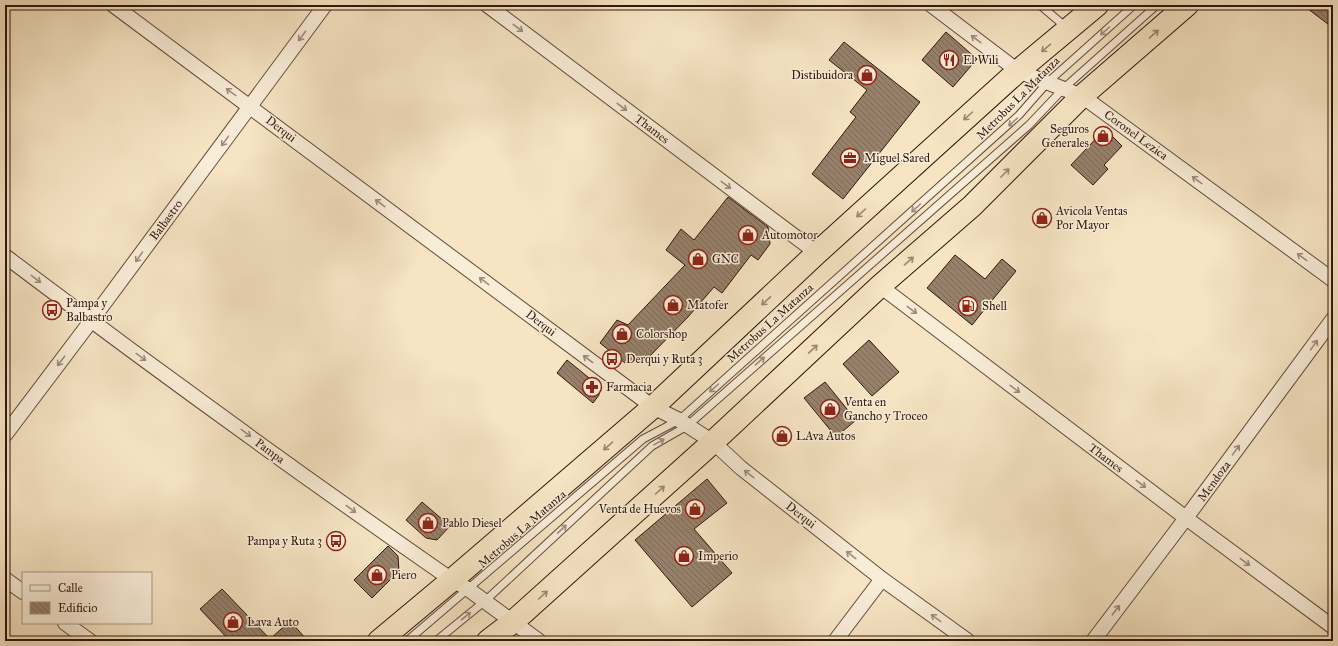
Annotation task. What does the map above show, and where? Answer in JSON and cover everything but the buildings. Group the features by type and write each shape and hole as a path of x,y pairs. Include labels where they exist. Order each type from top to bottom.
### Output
{"highway":[{"path":"379,641 460,585 817,253 1018,72 1097,5"},
{"path":"488,641 514,621 713,442 880,286 972,206 1073,92 1187,5"}],"street":[{"name":"Derqui","path":"113,5 653,407 683,423 713,442 741,468 882,579 968,641"},
{"name":"Balbastro","path":"5,435 92,321 325,5"},
{"name":"Thames","path":"487,5 817,253"},
{"name":"Coronel Lezica","path":"932,5 1018,72 1073,92 1333,280"},
{"name":"Pampa","path":"5,256 356,513 514,621 539,641"},
{"name":"Thames","path":"880,286 1333,628"},
{"name":"Mendoza","path":"1093,641 1333,319"},
{"path":"5,579 22,591"},
{"path":"835,641 882,579"},
{"path":"66,624 90,641"}],"lane":[{"path":"1040,5 1068,30"},
{"name":"Metrobus La Matanza","path":"407,641 460,585 643,439 683,423 1019,115 1048,82 1134,5"},
{"name":"Metrobus La Matanza","path":"436,641 485,601 652,446 683,423 1029,124 1073,92 1157,5"}],"place":[{"name":"El Wili","path":"949,60"},
{"name":"Distibuidora","path":"867,75"},
{"name":"Seguros Generales","path":"1103,136"},
{"name":"Miguel Sared","path":"850,158"},
{"name":"Avicola Ventas Por Mayor","path":"1042,218"},
{"name":"Automotor","path":"748,235"},
{"name":"GNC","path":"698,259"},
{"name":"Matofer","path":"673,305"},
{"name":"Shell","path":"968,306"},
{"name":"Pampa y Balbastro","path":"52,310"},
{"name":"Colorshop","path":"622,334"},
{"name":"Derqui y Ruta 3","path":"612,359"},
{"name":"Farmacia","path":"592,387"},
{"name":"Venta en Gancho y Troceo","path":"830,409"},
{"name":"LAva Autos","path":"782,436"},
{"name":"Venta de Huevos","path":"695,509"},
{"name":"Pablo Diesel","path":"428,523"},
{"name":"Pampa y Ruta 3","path":"336,541"},
{"name":"Imperio","path":"684,556"},
{"name":"Piero","path":"377,575"},
{"name":"Lava Auto","path":"233,622"}]}
